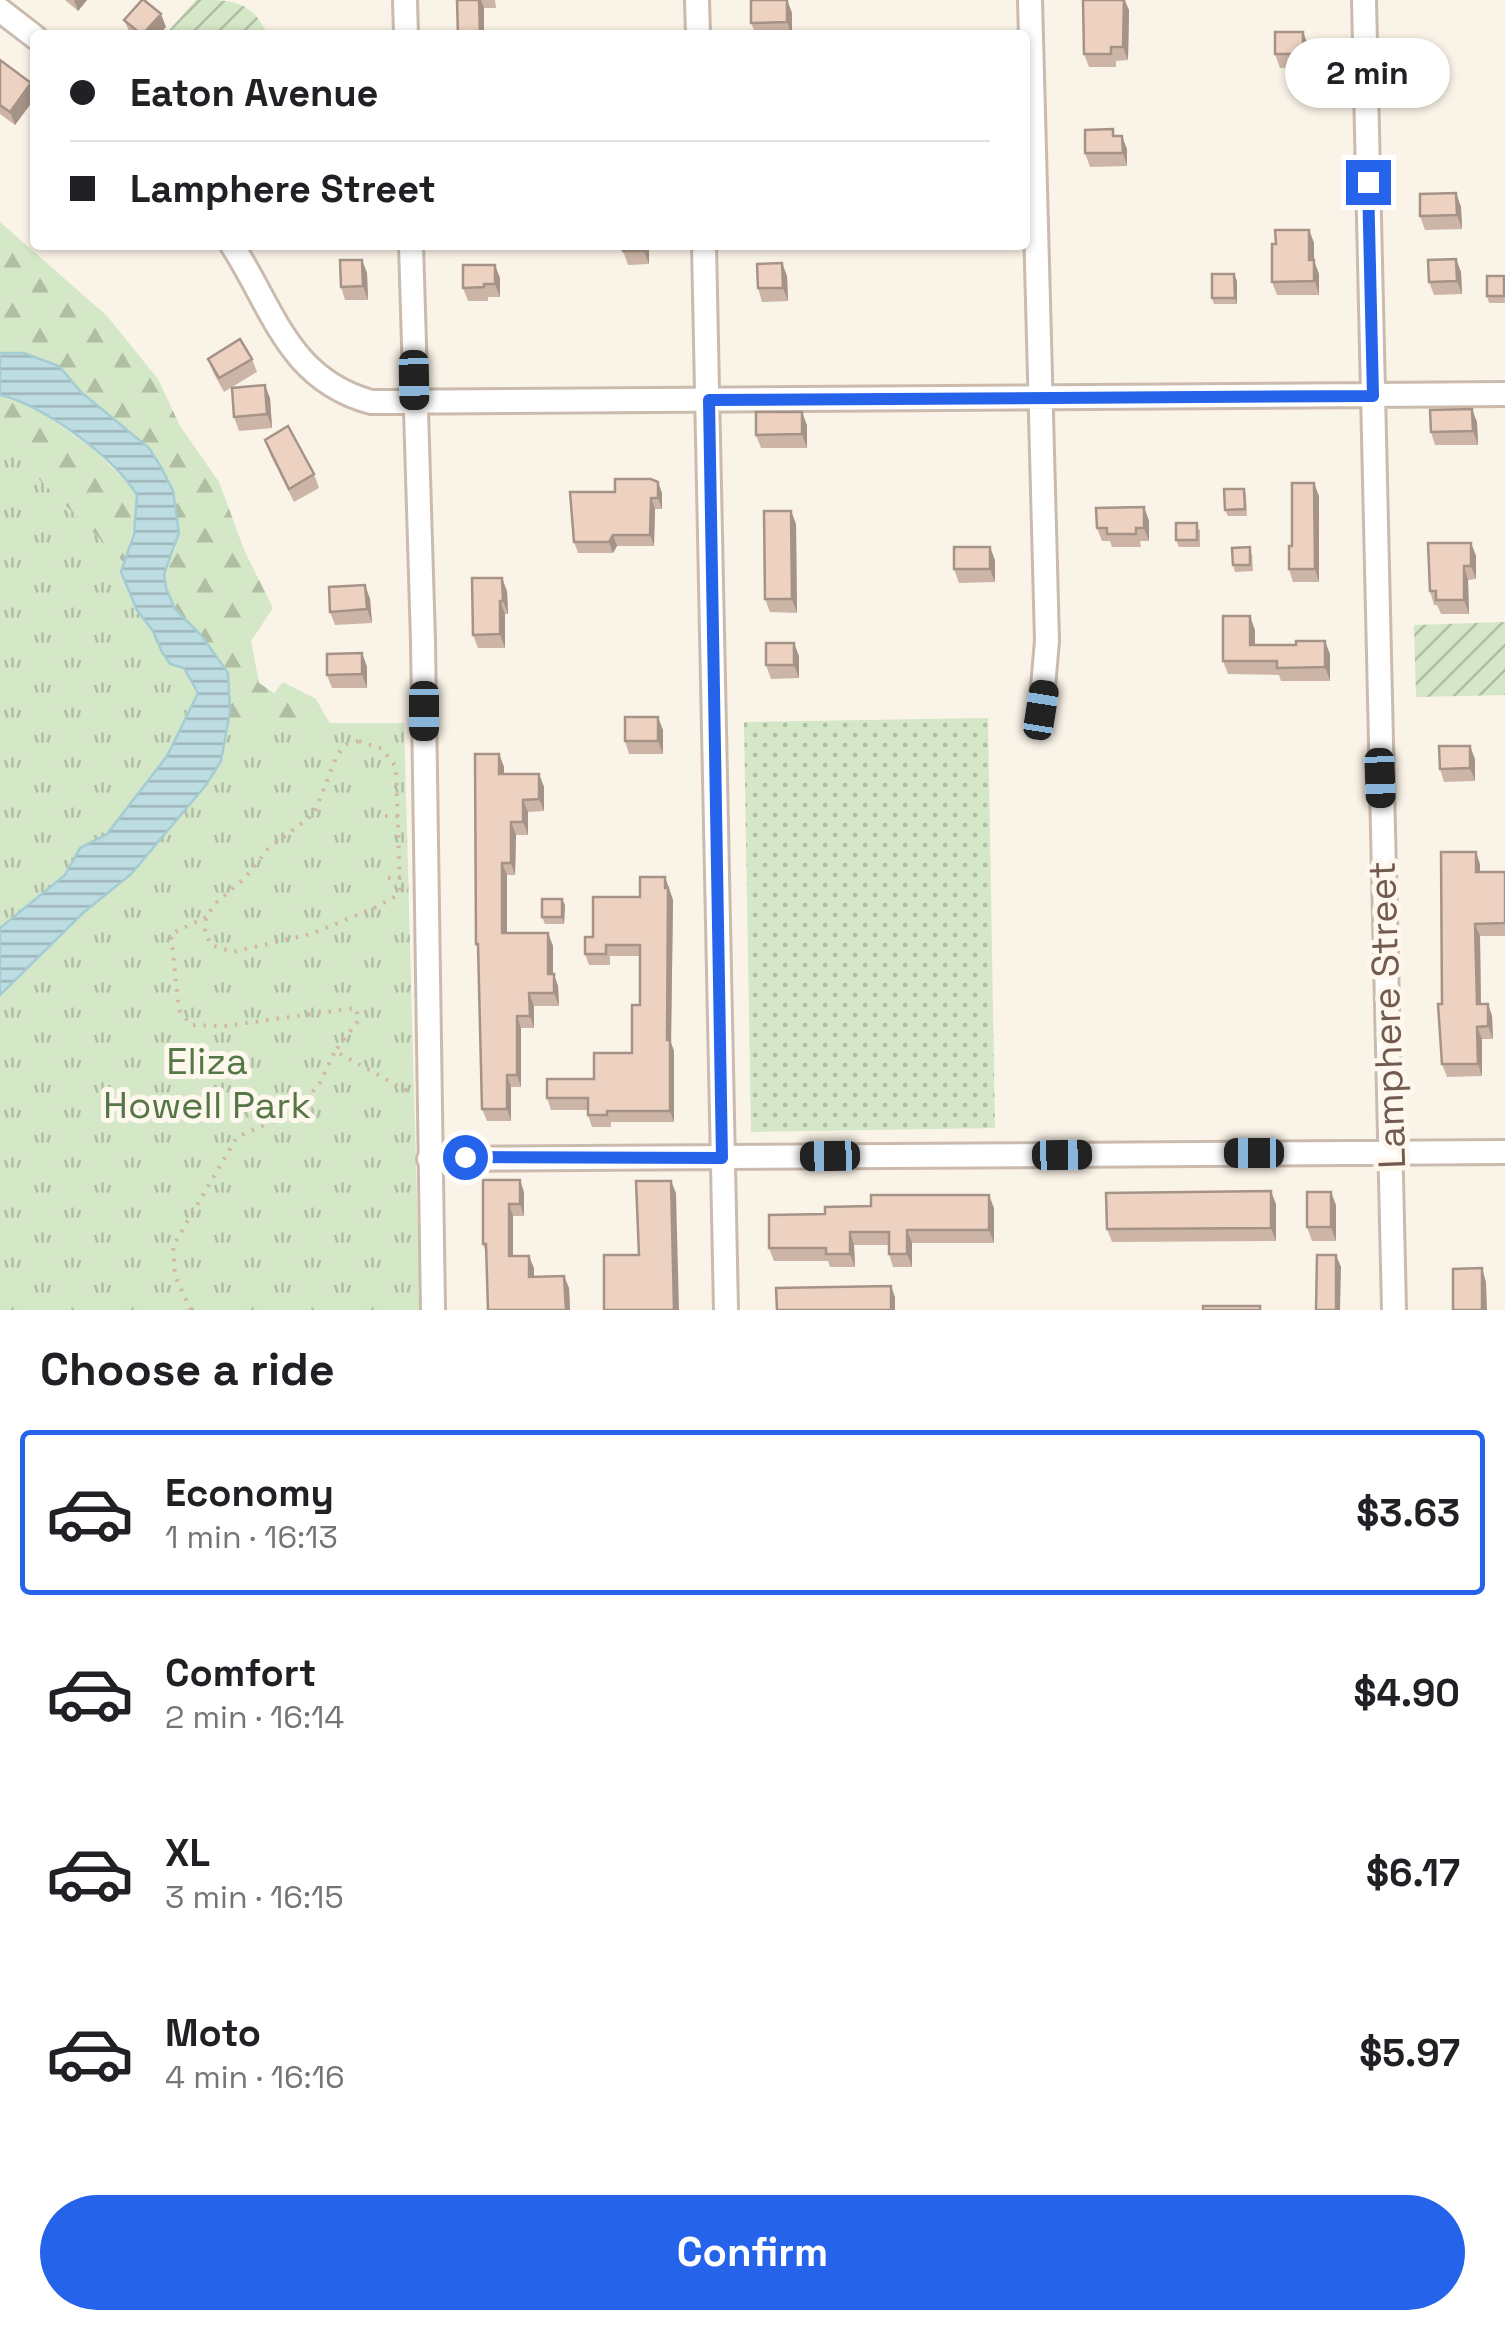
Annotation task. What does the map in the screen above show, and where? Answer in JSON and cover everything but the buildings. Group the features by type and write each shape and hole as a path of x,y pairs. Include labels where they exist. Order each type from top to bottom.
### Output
{"street":[{"path":"405,0 406,30"},
{"path":"698,0 698,30"},
{"path":"1030,0 1047,642 1041,710"},
{"name":"Lamphere Street","path":"1364,0 1394,1310"},
{"path":"0,10 30,33"},
{"path":"235,250 291,348 310,371 327,385 371,402 1505,394"},
{"path":"411,250 423,641 433,1310"},
{"path":"704,250 726,1310"},
{"path":"429,1159 1505,1152"}],"path":[{"path":"191,1310 174,1276 173,1246 237,1137 290,1114 318,1084 335,1051 360,1020 356,1008 224,1026 191,1024 179,1010 171,934 206,917 268,849 314,814 337,756 347,744 359,741 382,749 396,767 400,889 394,898 326,929 224,952 211,945 205,932 206,917"},
{"path":"268,849 273,854"},
{"path":"322,918 326,929"},
{"path":"335,1051 414,1094 428,1096"}],"green space":[{"path":"196,0 240,4 255,15 266,30 169,30"},
{"path":"0,222 107,316 158,379 180,426 219,482 245,552 273,608 251,641 259,683 274,693 283,682 316,699 333,729 0,1310 0,995 228,693 228,673 201,635 175,609 166,588 164,574 176,548 173,491 149,448 56,366 24,354 0,353"},
{"path":"0,396 34,407 93,449 132,487 137,495 137,512 128,550 198,693 179,733 0,928"},
{"name":"Eliza Howell Park","path":"0,441 198,635 185,723 404,723 420,1310 0,1310"},
{"path":"1505,622 1505,695 1416,697 1414,625"},
{"path":"988,718 995,1128 751,1132 744,722"}],"water":[{"path":"0,353 24,353 59,366 81,392 149,448 173,491 179,533 164,574 166,588 175,609 201,635 228,673 230,711 221,761 206,785 131,874 83,913 0,995 0,928 65,875 80,848 107,834 167,756 198,693 184,668 170,664 162,652 153,631 137,610 121,572 134,534 137,495 112,465 76,434 36,410 0,395"}],"route":[{"path":"465,1157 722,1158 709,400 1373,396 1368,182"}]}
